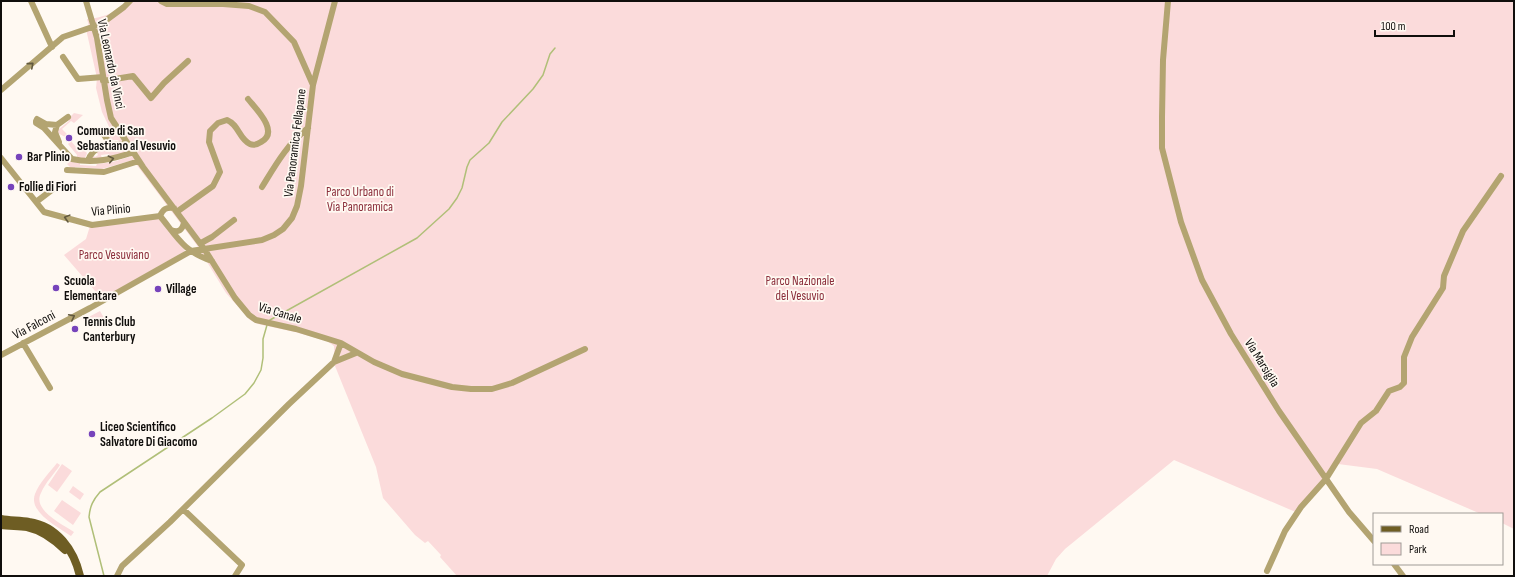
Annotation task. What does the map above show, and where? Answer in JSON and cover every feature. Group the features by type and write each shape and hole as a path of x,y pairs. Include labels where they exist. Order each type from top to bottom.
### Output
{"main road":[{"path":"1,519 30,522 42,525 53,531 67,546 80,576"},
{"path":"1,525 28,527 39,532 60,544 74,562"}],"street":[{"path":"31,1 52,46"},
{"name":"Via Leonardo da Vinci","path":"86,1 97,38 111,118 139,161 176,209 190,230"},
{"path":"1,90 63,37 101,24 130,1"},
{"path":"161,1 167,4 223,4 249,6 265,12 294,42 313,85"},
{"name":"Via Panoramica Fellapane","path":"205,250 262,240 274,235 288,224 292,218 298,206 313,85 336,1"},
{"name":"Via Marsiglia","path":"1168,1 1163,60 1162,148 1171,178 1181,222 1202,280 1228,328 1279,411 1349,512 1373,540"},
{"path":"63,57 78,79 103,79 133,76 151,98 164,83 188,61"},
{"path":"176,209 213,186 220,172 209,142 210,131 218,123 227,120 233,123 243,139 250,144 257,145 268,135 268,128 248,99"},
{"path":"59,146 55,132 57,125 68,117"},
{"path":"57,125 46,124 37,119 36,121 36,123 44,128 72,159 98,162 118,158 134,152"},
{"path":"262,187 279,158 299,135 308,128"},
{"path":"102,132 111,145"},
{"path":"88,161 90,155 98,147 128,144"},
{"name":"Via Plinio","path":"1,158 44,212 92,225 160,216 167,207 176,209"},
{"path":"67,170 104,172 139,161"},
{"path":"1267,571 1285,531 1311,495 1326,479 1361,423 1376,411 1390,391 1400,387 1404,383 1404,358 1412,337 1443,288 1444,276 1463,231 1501,176"},
{"path":"36,202 57,186"},
{"path":"160,216 184,246 190,251 212,261"},
{"path":"190,251 199,242 212,238 234,220"},
{"path":"171,230 177,232 179,231 184,223"},
{"path":"179,240 182,232 190,230 199,242"},
{"name":"Via Canale","path":"199,242 235,298 249,315 256,320 296,329 341,343 356,353 402,374 452,386 471,389 492,389 512,383 586,349"},
{"name":"Via Falconi","path":"1,355 90,308 190,251 205,250"},
{"path":"23,343 50,388"},
{"path":"334,362 341,343"},
{"path":"118,576 122,566 183,509 289,404 334,362 356,353"},
{"path":"183,509 242,565 235,576"},
{"path":"1395,565 1403,576"},
{"path":"1395,576 1399,570"}],"green space":[{"name":"Parco Nazionale del Vesuvio","path":"127,1 1514,1 1514,529 1503,524 1503,513 1479,513 1377,469 1338,464 1298,513 1174,460 1065,549 1056,559 1047,576 457,576 428,541 425,543 415,535 383,498 376,467 335,366 334,346 327,341 258,324 250,320 226,293 196,244 133,160 102,169 75,167 75,169 72,169 67,164 71,161 80,162 80,165 96,166 97,164 113,162 129,157 131,158 126,152 110,158 109,154 101,155 102,159 92,159 93,155 95,157 98,155 96,151 106,146 106,151 122,151 121,147 123,147 118,140 111,140 105,133 106,132 109,137 113,135 102,112 96,88 97,78 86,29 89,26 87,19 108,14"},
{"path":"74,113 83,115 74,123 71,121 62,129 68,135 65,137 58,133 58,130 69,121 68,119"},
{"path":"71,141 76,147 78,146 81,149 78,152 85,151 87,153 85,158 82,159 77,157 68,144"},
{"name":"Parco Vesuviano","path":"159,217 185,251 102,299 64,255 86,239 90,226"},
{"path":"100,311 104,318 87,327 83,320"},
{"path":"57,463 60,465 45,486 39,499 44,511 56,521 74,532 71,536 52,524 40,513 34,501 35,494 39,486"},
{"path":"62,464 72,471 57,492 48,485"},
{"path":"73,486 84,494 80,500 69,492"},
{"path":"62,500 81,513 73,525 54,511"}],"waterway":[{"path":"270,320 417,238 449,209 462,188 470,160 489,143 502,122 533,89 543,75 550,54 555,48"},
{"path":"104,576 89,517 91,506 95,498 100,492 212,418 245,394 254,383 261,370 263,358 263,339 267,325"}],"place":[{"name":"Comune di San Sebastiano al Vesuvio","path":"69,138"},
{"name":"Bar Plinio","path":"19,157"},
{"name":"Follie di Fiori","path":"11,187"},
{"name":"Scuola Elementare","path":"56,288"},
{"name":"Village","path":"158,289"},
{"name":"Tennis Club Canterbury","path":"75,329"},
{"name":"Liceo Scientifico Salvatore Di Giacomo","path":"92,434"}],"park label":[{"name":"Parco Urbano di Via Panoramica","path":"360,200"}]}
